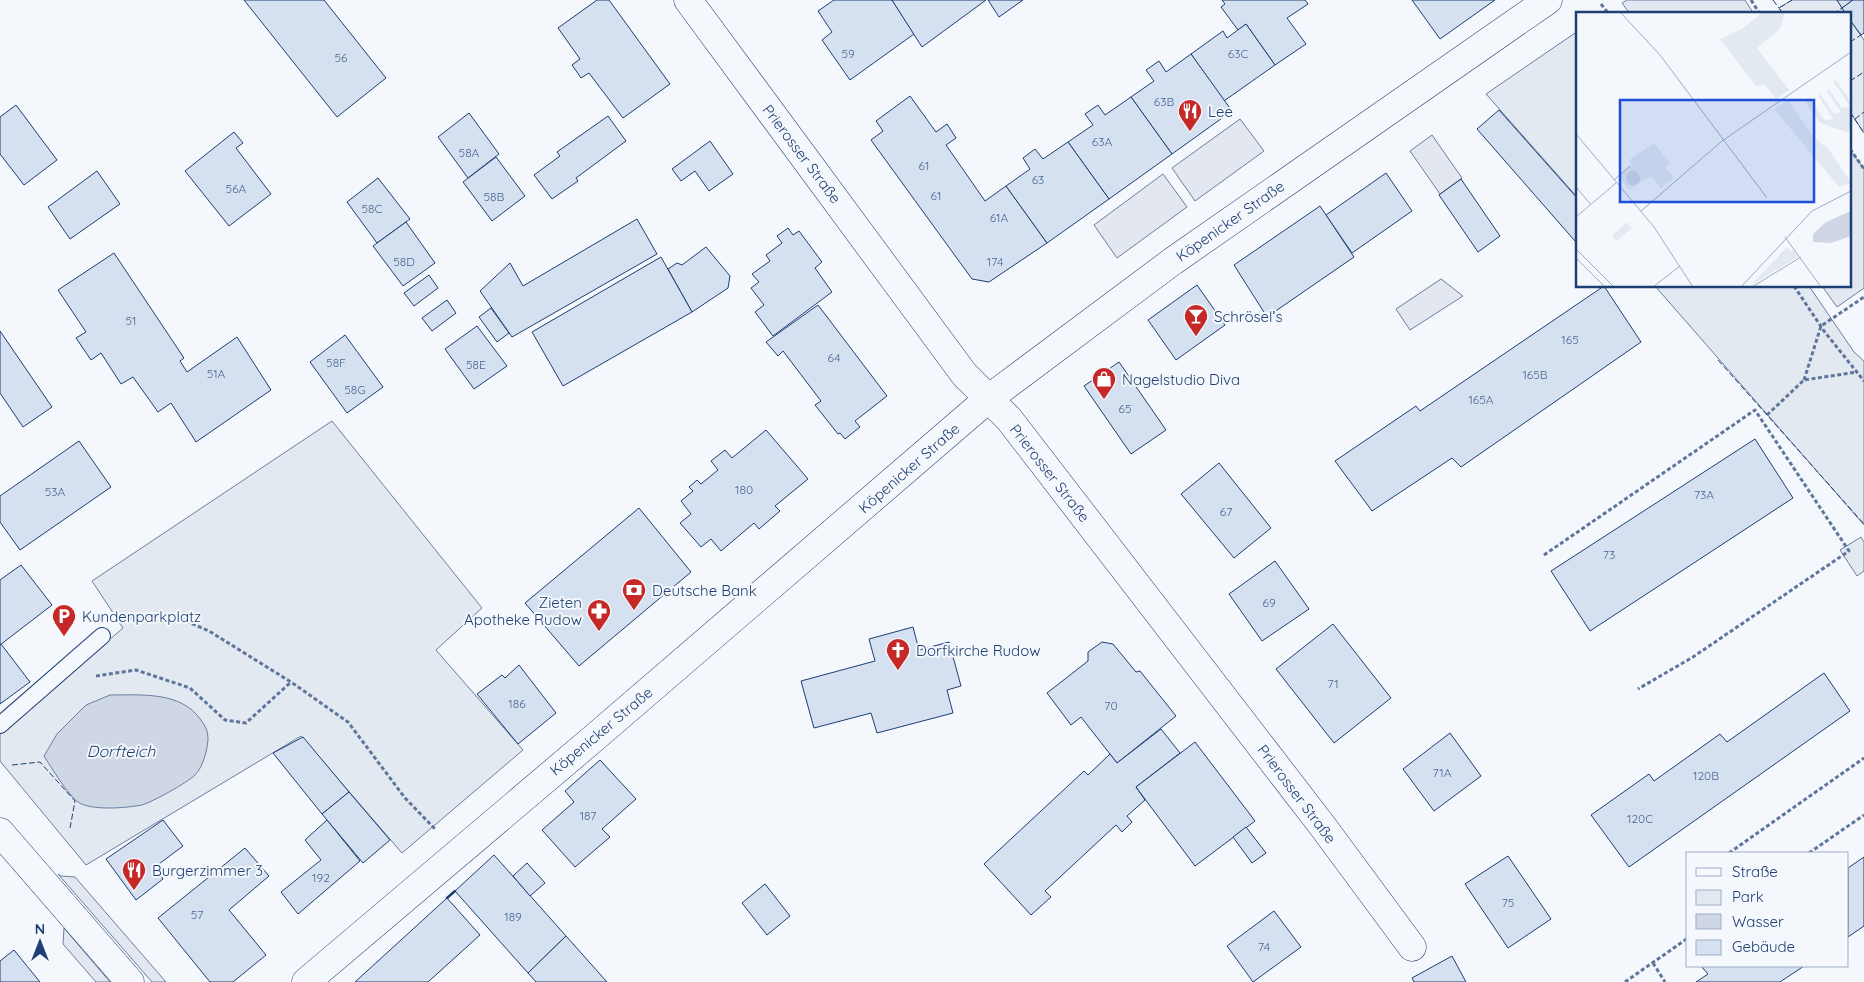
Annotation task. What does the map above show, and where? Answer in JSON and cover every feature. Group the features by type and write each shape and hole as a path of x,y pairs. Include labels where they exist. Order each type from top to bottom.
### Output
{"street":[{"name":"Prierosser Straße","path":"688,0 964,374 1009,418 1318,820 1412,947"},
{"name":"Köpenicker Straße","path":"306,982 906,471 988,398 1173,261 1548,0"},
{"path":"0,832 130,982"}],"lane":[{"path":"0,725 102,636"}],"path":[{"path":"1751,0 1759,12"},
{"path":"1601,4 1607,12"},
{"path":"1852,151 1864,169"},
{"path":"1795,288 1821,326 1864,381"},
{"path":"1767,415 1804,380 1821,326 1864,297"},
{"path":"1804,380 1856,372"},
{"path":"1544,555 1754,410 1849,551 1694,657 1638,689"},
{"path":"102,636 132,616 170,614 209,631 291,682 348,722 405,798 438,833"},
{"path":"71,664 97,677 136,670 190,688 225,720 246,723 291,682"},
{"path":"1730,852 1864,758"},
{"path":"1814,852 1864,815"},
{"path":"1625,982 1686,939"},
{"path":"1652,962 1665,982"}],"green space":[{"path":"1792,0 1837,0 1845,12 1782,12 1779,8"},
{"path":"1852,23 1864,40 1864,133 1852,115"},
{"path":"1576,32 1576,196 1486,94"},
{"path":"1657,288 1810,288 1854,352 1864,361 1864,525"},
{"path":"332,421 482,608 436,650 523,750 402,853 301,736 86,865 0,761 0,734 123,628 92,581"},
{"path":"1861,537 1864,542 1864,571 1857,576 1840,550"}],"shaded area":[{"path":"1627,0 1745,0 1753,12 1629,12 1622,3"},
{"path":"1240,119 1264,151 1195,201 1172,168"},
{"path":"1432,135 1462,178 1440,194 1410,151"},
{"path":"1852,153 1864,169 1864,288 1837,307 1823,288 1852,288"},
{"path":"1163,174 1187,207 1117,258 1094,225"},
{"path":"1441,279 1463,296 1410,330 1396,309"},
{"path":"58,874 75,877 166,982 152,982"},
{"path":"64,928 110,982 96,982 63,944"}],"water":[{"name":"Dorfteich","path":"110,695 147,695 172,699 193,711 204,725 208,737 204,759 195,775 185,783 142,805 100,808 78,802 69,793 44,756 57,734 86,705"}],"building":[{"path":"244,0 324,0 386,78 337,117"},
{"path":"597,0 609,0 670,84 623,118 589,73 581,78 572,65 580,59 558,28"},
{"path":"834,0 892,0 914,34 850,80 822,40 832,32 818,11"},
{"path":"892,0 986,0 922,47"},
{"path":"988,0 1023,0 999,17"},
{"path":"1222,0 1305,0 1308,4 1287,18 1306,44 1275,65 1246,24 1238,30 1221,7 1225,4"},
{"path":"1412,0 1495,0 1440,39"},
{"path":"1837,0 1853,0 1842,8"},
{"path":"1853,0 1864,0 1864,33 1861,35 1852,23 1852,12 1845,12 1842,8"},
{"path":"1246,24 1275,65 1224,101 1191,54 1223,31 1227,38"},
{"path":"1191,54 1232,111 1172,154 1131,97 1154,81 1146,70 1159,61 1166,72"},
{"path":"910,96 936,132 947,124 956,138 946,145 985,201 1006,186 1047,243 989,282 972,279 871,140 883,131 876,121"},
{"path":"1131,97 1172,154 1109,199 1068,142 1093,125 1085,114 1098,105 1105,115"},
{"path":"16,105 57,160 24,185 0,154 0,117"},
{"path":"1499,110 1576,197 1575,241 1477,129"},
{"path":"469,113 499,154 468,178 438,137"},
{"path":"608,116 626,141 576,178 578,181 552,199 534,175 560,156 557,152"},
{"path":"234,132 243,143 236,148 271,194 229,226 185,171"},
{"path":"710,141 733,174 709,191 695,171 681,181 672,169"},
{"path":"1068,142 1109,199 1047,243 1006,186 1030,169 1023,158 1035,149 1043,159"},
{"path":"496,157 525,196 492,221 463,182"},
{"path":"97,171 120,204 70,239 48,207"},
{"path":"1386,173 1412,211 1352,253 1326,215"},
{"path":"378,178 410,219 377,243 347,202"},
{"path":"1461,179 1500,236 1478,252 1439,195"},
{"path":"1320,206 1354,257 1267,317 1234,265"},
{"path":"637,219 657,254 512,337 480,291 510,263 523,286"},
{"path":"406,222 435,263 403,286 373,246"},
{"path":"788,228 793,235 799,231 822,262 815,268 832,292 773,336 755,312 764,305 751,288 759,282 752,274 770,261 766,255 782,243 777,236"},
{"path":"706,247 730,276 728,288 692,312 668,269 677,263 682,265"},
{"path":"114,253 184,358 180,361 187,372 237,337 271,390 196,442 171,403 158,412 133,377 121,384 101,353 91,360 76,338 86,332 58,290"},
{"path":"661,257 692,312 563,386 532,332"},
{"path":"429,275 438,288 414,306 404,293"},
{"path":"1197,285 1225,325 1176,360 1148,320"},
{"path":"1601,288 1605,288 1641,342 1461,467 1452,458 1372,511 1335,461 1416,406 1420,411"},
{"path":"447,300 456,313 432,331 422,318"},
{"path":"818,305 887,396 855,421 860,427 845,439 840,433 838,434 815,405 821,401 783,351 778,356 766,342"},
{"path":"491,308 509,333 497,342 479,317"},
{"path":"477,326 507,366 474,389 445,349"},
{"path":"0,331 52,407 23,427 0,393"},
{"path":"345,335 383,387 347,413 310,362"},
{"path":"1119,362 1166,430 1131,454 1084,386"},
{"path":"766,430 808,479 775,506 780,511 759,529 754,523 721,551 711,539 701,547 680,523 691,514 681,501 693,491 689,487 697,480 701,484 718,470 711,461 725,450 732,458"},
{"path":"1755,439 1793,498 1590,631 1551,571"},
{"path":"79,441 111,487 20,550 0,522 0,496"},
{"path":"1219,463 1271,528 1234,558 1181,494"},
{"path":"639,508 691,572 579,666 525,603"},
{"path":"1275,561 1309,609 1262,641 1229,594"},
{"path":"21,565 52,605 0,645 0,580"},
{"path":"1333,624 1391,698 1334,743 1276,669"},
{"name":"Dorfkirche Rudow","path":"913,627 919,650 949,642 961,686 947,690 953,713 877,733 871,713 814,728 801,681 875,661 869,639"},
{"path":"1102,642 1113,644 1136,672 1140,671 1176,716 1117,763 1081,717 1071,725 1047,693 1088,661 1088,652"},
{"path":"0,645 30,682 0,704"},
{"path":"519,665 556,713 518,744 477,694 502,675 505,678"},
{"path":"1824,673 1850,711 1629,867 1591,815 1649,774 1654,781 1720,734 1727,742"},
{"path":"1161,729 1180,753 1136,787 1145,800 1127,816 1132,822 1122,832 1116,825 1045,891 1051,897 1031,915 984,864 1084,771 1088,775 1110,754 1117,763"},
{"path":"1450,733 1481,776 1434,811 1403,769"},
{"path":"303,737 349,792 322,814 273,753"},
{"path":"1195,742 1255,821 1195,866 1136,787"},
{"path":"600,760 636,799 602,829 610,837 575,867 542,830 574,802 565,791"},
{"path":"349,792 390,840 363,863 322,814"},
{"path":"163,820 183,846 155,867 163,879 136,900 106,859"},
{"path":"327,820 360,861 298,914 281,892 321,860 305,840"},
{"path":"1246,827 1266,853 1252,863 1233,837"},
{"path":"245,848 269,876 229,910 266,955 233,982 210,982 158,918"},
{"path":"494,855 566,936 528,973 455,891"},
{"path":"1508,856 1551,919 1508,948 1465,884"},
{"path":"1864,857 1864,926 1849,936 1849,867"},
{"path":"527,863 545,883 530,896 513,876"},
{"path":"765,884 790,916 767,935 742,903"},
{"path":"447,898 480,935 428,982 355,982"},
{"path":"1274,911 1301,947 1253,982 1227,946"},
{"path":"566,936 607,982 536,982 528,973"},
{"path":"14,950 40,982 0,982 0,961"},
{"path":"1452,956 1466,982 1414,982 1412,978"},
{"path":"1702,967 1802,967 1780,982 1696,982 1708,974"}],"fence":[{"path":"1773,0 1779,8"},
{"path":"1782,12 1779,8 1792,0"},
{"path":"1836,12 1842,8"},
{"path":"1852,41 1861,35"},
{"path":"1852,80 1864,72"},
{"path":"1855,119 1864,112"},
{"path":"1852,115 1864,133"},
{"path":"1718,360 1864,524"},
{"path":"12,765 40,762 75,801 70,828"}],"wall":[{"path":"447,898 455,891"}],"place":[{"name":"Lee","path":"1190,132"},
{"name":"Schrösel’s","path":"1196,337"},
{"name":"Nagelstudio Diva","path":"1104,400"},
{"name":"Deutsche Bank","path":"634,611"},
{"name":"Zieten Apotheke Rudow","path":"599,632"},
{"name":"Kundenparkplatz","path":"64,637"},
{"name":"Dorfkirche Rudow","path":"898,671"},
{"name":"Burgerzimmer 3","path":"134,891"}]}
